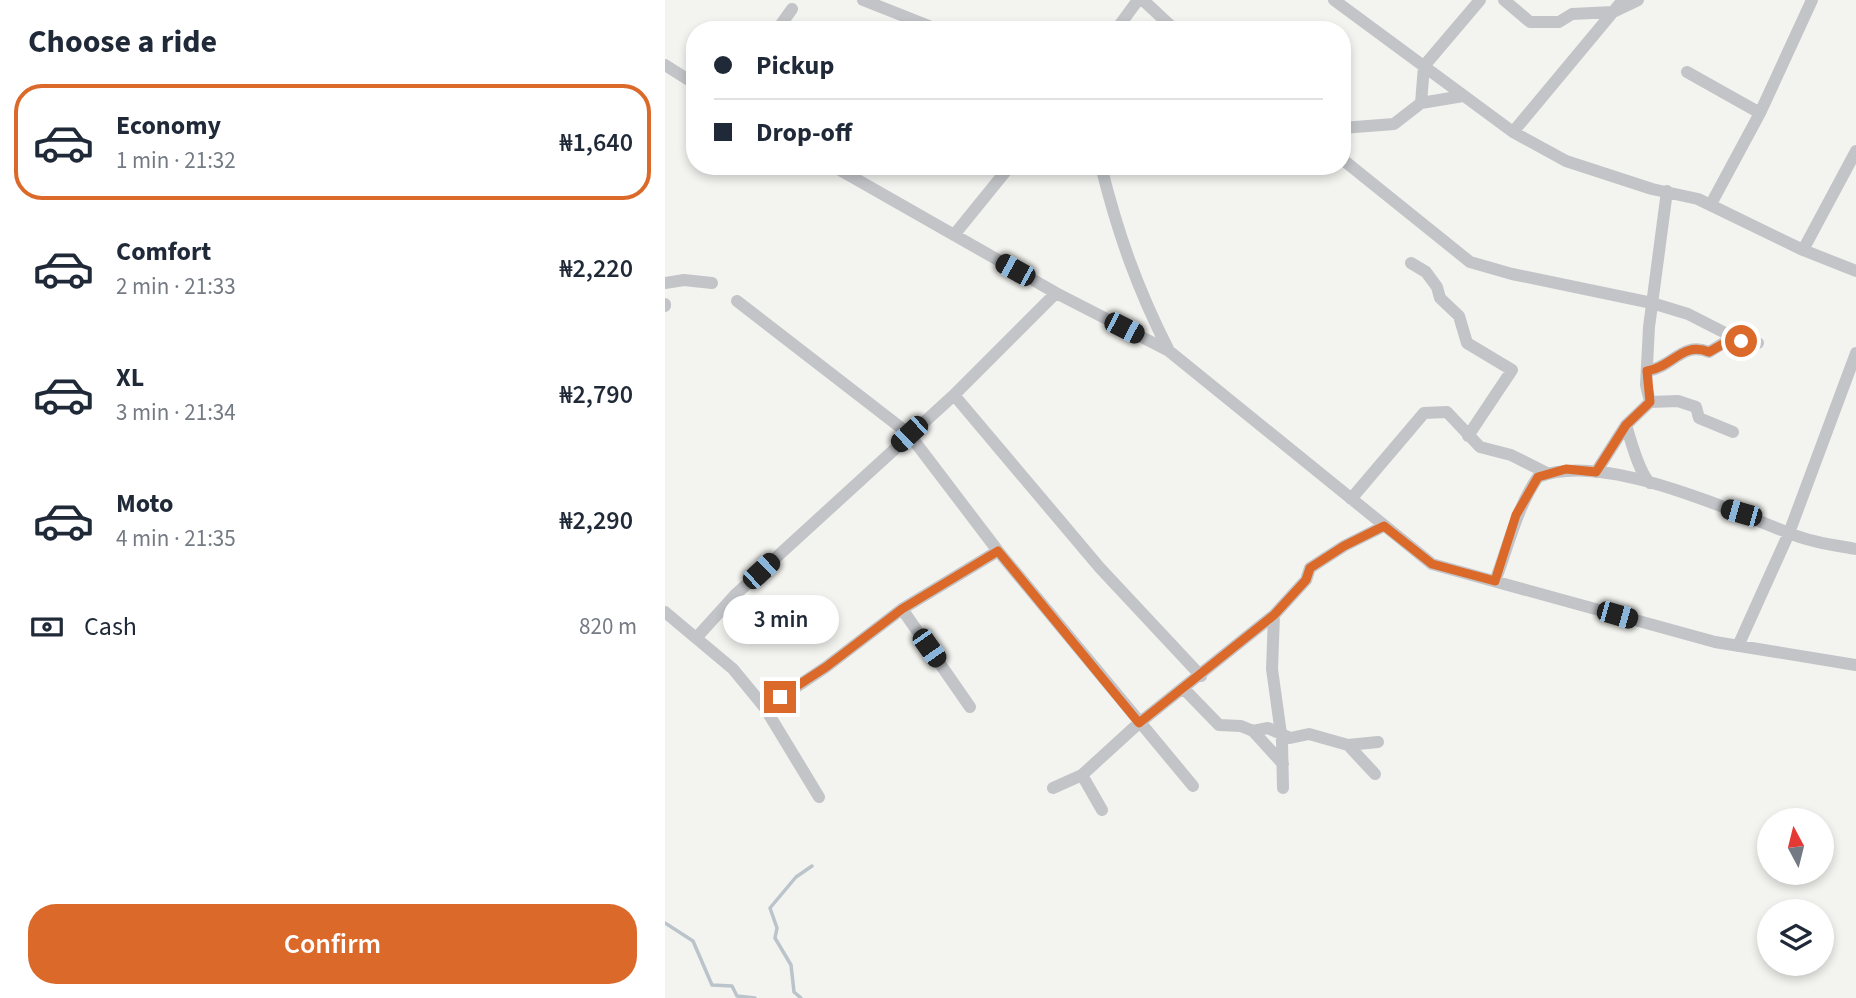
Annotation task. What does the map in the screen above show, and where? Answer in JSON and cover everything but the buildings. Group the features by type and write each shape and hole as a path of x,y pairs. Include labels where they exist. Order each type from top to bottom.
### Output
{"street":[{"path":"863,0 916,21"},
{"path":"1123,21 1138,0"},
{"path":"1143,0 1165,21"},
{"path":"1334,0 1513,132 1566,161 1711,204 1803,250 1856,271"},
{"path":"1421,103 1425,66 1480,0"},
{"path":"1504,0 1530,22 1559,22 1572,14 1613,12 1638,0"},
{"path":"1513,132 1623,0"},
{"path":"1711,204 1759,113 1812,0"},
{"path":"784,21 792,9"},
{"path":"665,65 686,78"},
{"path":"1687,72 1759,113"},
{"path":"1351,127 1394,124 1421,103 1463,96"},
{"path":"1803,250 1856,151"},
{"path":"1351,166 1470,262 1512,274 1652,303 1688,314 1741,341"},
{"path":"849,175 1056,293 1169,351 1432,564 1716,642 1856,665"},
{"path":"954,235 1003,175"},
{"path":"1103,175 1117,228 1139,291 1169,351"},
{"path":"1650,402 1647,371 1652,303 1667,191"},
{"path":"1411,263 1426,272 1437,286 1440,298 1458,316 1467,342 1512,370 1468,436"},
{"path":"665,283 712,283"},
{"path":"697,637 735,595 954,395 1056,293"},
{"path":"737,301 909,434 998,551 1193,786"},
{"path":"1647,371 1665,367 1683,350 1697,347 1709,352 1723,344 1741,341 1758,343"},
{"path":"1738,646 1789,533 1856,353"},
{"path":"954,395 1100,568 1201,676"},
{"path":"1596,472 1626,425 1650,402 1678,401 1696,407 1699,418 1708,424 1733,432"},
{"path":"1351,499 1424,413 1447,412 1481,447 1511,454 1547,473"},
{"path":"1626,425 1639,456 1639,468 1650,483"},
{"path":"1495,581 1516,515 1538,477 1566,469 1650,483 1757,518 1789,533 1856,549"},
{"path":"1053,788 1082,775 1139,723 1274,615 1306,580 1310,568 1344,546 1384,526"},
{"path":"765,708 826,667 902,609 998,551"},
{"path":"902,609 970,707"},
{"path":"665,612 733,669 765,708 819,797"},
{"path":"1274,615 1272,669 1282,733 1283,788"},
{"path":"1184,689 1219,725 1241,726 1253,731 1284,765"},
{"path":"1253,731 1268,728 1290,738 1309,734 1348,745 1378,742"},
{"path":"1348,745 1375,774"},
{"path":"1082,775 1102,810"}],"waterway":[{"path":"801,998 794,992 791,965 775,938 777,928 770,908 796,877 812,866"},
{"path":"665,923 693,941 712,985 732,986 737,996 755,998"}],"route":[{"path":"780,697 826,667 902,609 998,551 1139,723 1274,615 1306,580 1310,568 1344,546 1384,526 1432,564 1495,581 1516,515 1538,477 1566,469 1596,472 1626,425 1650,402 1646,385 1647,371 1665,367 1683,350 1697,347 1709,352 1723,344 1741,341"}]}
